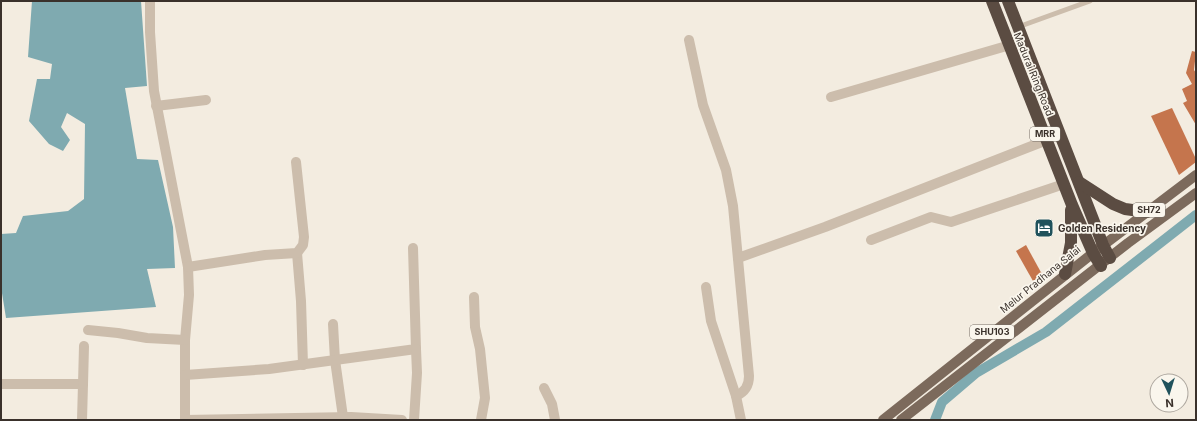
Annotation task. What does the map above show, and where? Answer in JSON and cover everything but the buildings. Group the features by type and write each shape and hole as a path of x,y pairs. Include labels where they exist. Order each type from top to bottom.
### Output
{"highway":[{"name":"Madurai Ring Road","path":"992,1 1092,252 1105,262"},
{"name":"Madurai Ring Road","path":"1008,1 1103,245 1105,262"},
{"path":"1079,182 1113,204 1125,209 1147,212"},
{"path":"1065,274 1071,244 1072,205"}],"main road":[{"name":"Melur Pradhana Salai","path":"883,420 1092,252 1196,175"},
{"name":"SH72","path":"1105,262 1128,243 1196,193"},
{"name":"SHU103","path":"901,420 1105,262"}],"street":[{"path":"150,1 150,32 156,106 188,267 189,295 185,340 185,420 348,418 402,420"},
{"path":"689,40 703,105 726,170 733,206 749,376 749,381 743,393 736,396"},
{"path":"831,97 1010,45"},
{"path":"156,106 206,100"},
{"path":"738,258 825,227 1047,140"},
{"path":"296,162 304,237 303,245 297,253 301,301 303,364"},
{"path":"871,240 931,217 951,222 1064,184"},
{"path":"413,248 417,373 414,420"},
{"path":"188,267 264,255 297,253"},
{"path":"706,287 711,321 736,396 742,420"},
{"path":"474,297 475,327 480,349 485,398 481,420"},
{"path":"333,324 335,360 348,418"},
{"path":"88,330 147,338 185,340"},
{"path":"82,420 84,346"},
{"path":"185,375 269,369 416,349"},
{"path":"1,384 83,384"},
{"path":"544,388 552,404 555,420"}],"lane":[{"path":"1018,27 1090,1"}],"water":[{"path":"32,1 141,1 147,86 125,88 137,159 158,160 173,227 175,268 147,269 156,307 6,318 1,287 1,234 16,233 23,216 68,211 84,199 85,124 67,113 61,127 70,140 63,151 49,144 29,121 37,79 50,79 52,64 28,57"}],"waterway":[{"path":"935,420 942,402 976,373 1046,332 1196,215"}],"place":[{"name":"Golden Residency","path":"1044,228"}]}
